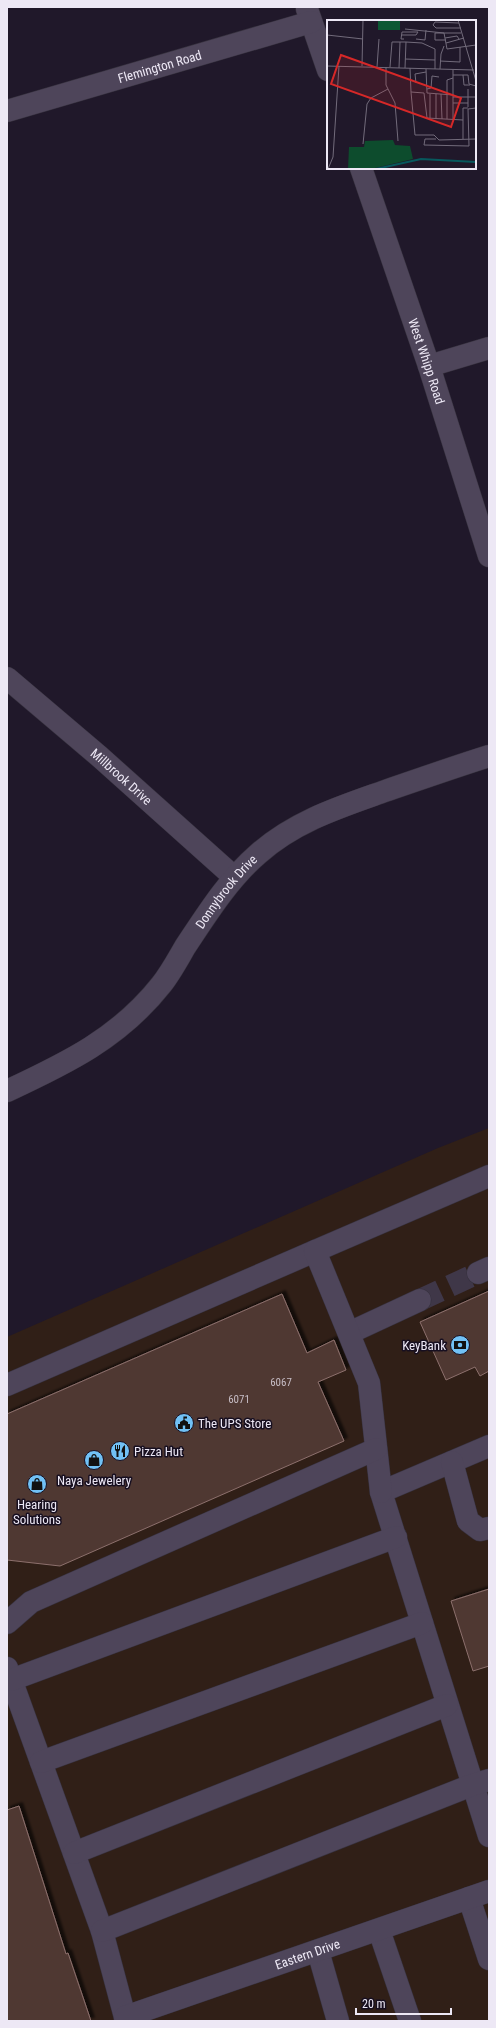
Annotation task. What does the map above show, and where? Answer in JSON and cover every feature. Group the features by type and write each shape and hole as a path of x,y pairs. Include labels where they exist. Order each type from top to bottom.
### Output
{"street":[{"path":"309,14 327,67"},
{"name":"Flemington Road","path":"7,111 309,14"},
{"name":"West Whipp Road","path":"361,169 429,366 489,556"},
{"path":"429,366 489,348"},
{"name":"Millbrook Drive","path":"7,678 100,756 234,877"},
{"name":"Donnybrook Drive","path":"7,1091 68,1062 98,1044 132,1016 161,985 202,921 234,877 259,853 291,829 327,811 489,756"},
{"path":"7,1385 489,1176"},
{"path":"315,1251 369,1383 381,1492 447,1705 480,1782 489,1836"},
{"path":"349,1333 420,1300"},
{"path":"381,1492 489,1446"},
{"path":"7,1622 31,1602 376,1449"},
{"path":"452,1462 468,1521 480,1530 489,1528"},
{"path":"126,2019 102,1931 9,1674 396,1537"},
{"path":"41,1762 422,1623"},
{"path":"74,1853 447,1705"},
{"path":"102,1931 480,1782"},
{"name":"Eastern Drive","path":"126,2019 489,1891"},
{"path":"469,1898 489,1959"},
{"path":"379,1930 410,2021"},
{"path":"318,1951 338,2021"}],"shaded area":[{"path":"489,1128 489,2021 7,2021 7,1337 438,1148"}],"building":[{"name":"KeyBank","path":"489,1291 489,1371 480,1376 475,1367 446,1380 420,1322"},
{"path":"282,1294 307,1353 334,1340 346,1370 318,1382 344,1441 60,1566 7,1560 7,1414"},
{"path":"489,1589 489,1666 473,1671 451,1601"},
{"path":"19,1806 66,1954 68,1953 91,2021 7,2021 7,1810"}],"tunnel":[{"path":"420,1300 478,1273"}],"place":[{"name":"KeyBank","path":"460,1345"},
{"name":"The UPS Store","path":"184,1423"},
{"name":"Pizza Hut","path":"120,1451"},
{"name":"Naya Jewelery","path":"94,1460"},
{"name":"Hearing Solutions","path":"37,1484"}]}
